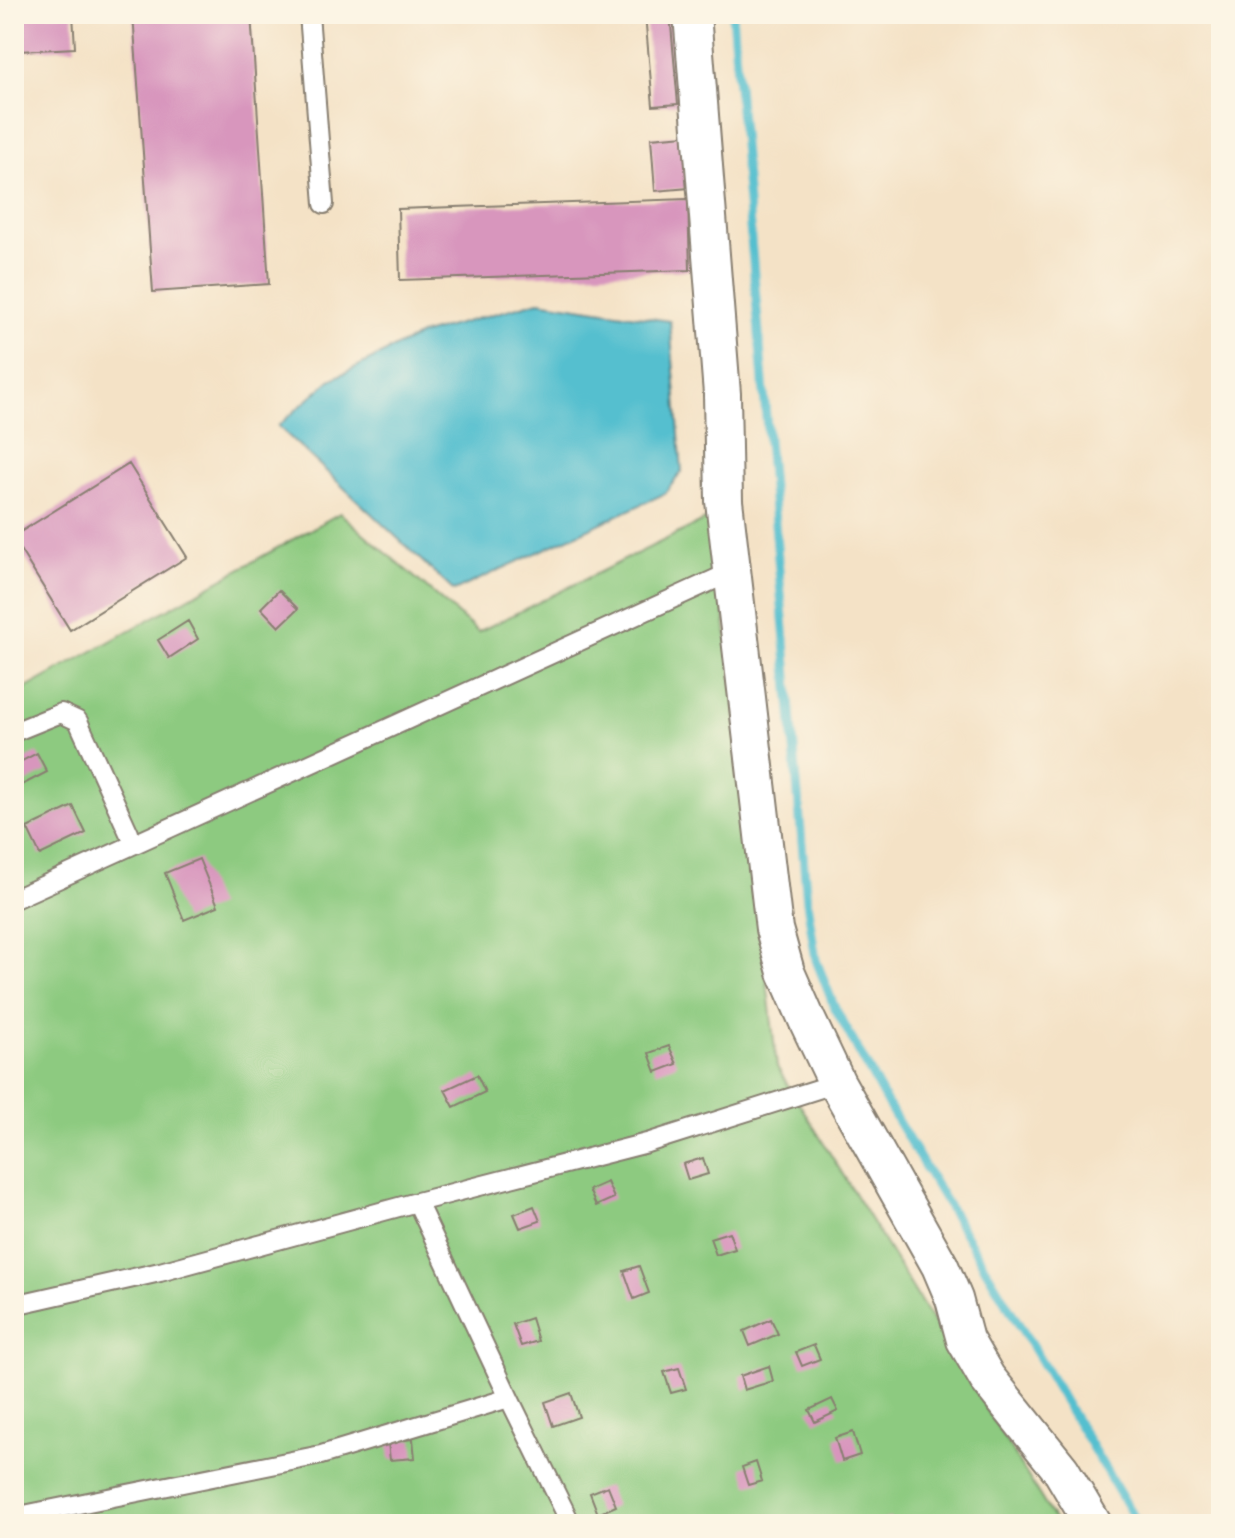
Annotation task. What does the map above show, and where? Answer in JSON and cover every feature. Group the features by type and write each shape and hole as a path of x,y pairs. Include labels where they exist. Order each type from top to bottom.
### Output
{"street":[{"path":"692,14 722,394 724,501 774,929 786,972 837,1083 940,1266 954,1299 965,1340 987,1378 1061,1470 1093,1524"}],"lane":[{"path":"309,14 324,204"},
{"path":"14,899 731,572"},
{"path":"14,732 61,713 78,721 129,833"},
{"path":"14,1305 160,1272 647,1143 837,1083"},
{"path":"417,1202 571,1524"},
{"path":"14,1517 321,1455 509,1398"}],"green space":[{"path":"340,513 478,632 713,516 777,1067 1057,1524 14,1524 14,680 21,691"}],"water":[{"path":"539,301 670,321 682,472 664,494 454,591 278,426 330,380 420,335"}],"building":[{"path":"17,14 73,14 75,48 19,51"},
{"path":"133,14 251,14 269,284 153,292"},
{"path":"453,14 495,14 495,16 454,20"},
{"path":"645,14 670,14 678,104 653,106"},
{"path":"685,135 689,188 655,191 651,138"},
{"path":"688,199 690,270 400,280 398,209"},
{"path":"129,464 187,557 70,630 14,536"},
{"path":"279,590 298,609 279,627 261,608"},
{"path":"188,621 198,639 169,658 158,640"},
{"path":"37,753 47,772 14,789 14,765"},
{"path":"73,806 86,833 40,855 27,828"},
{"path":"199,859 218,906 184,920 165,873"},
{"path":"669,1046 677,1064 656,1072 649,1053"},
{"path":"477,1075 485,1092 454,1107 445,1090"},
{"path":"703,1158 708,1174 688,1180 683,1164"},
{"path":"607,1182 614,1198 596,1206 589,1190"},
{"path":"534,1206 540,1221 520,1228 514,1214"},
{"path":"729,1232 735,1249 716,1255 710,1238"},
{"path":"639,1266 649,1293 634,1299 624,1271"},
{"path":"531,1318 538,1341 521,1346 513,1324"},
{"path":"771,1319 778,1334 750,1346 744,1331"},
{"path":"814,1345 820,1359 802,1366 796,1352"},
{"path":"769,1366 773,1381 744,1390 740,1376"},
{"path":"679,1368 686,1389 671,1393 664,1372"},
{"path":"571,1393 579,1417 553,1426 545,1402"},
{"path":"832,1399 838,1411 815,1422 809,1410"},
{"path":"853,1432 860,1455 842,1461 835,1438"},
{"path":"413,1439 415,1458 390,1460 388,1442"},
{"path":"756,1462 762,1481 748,1485 742,1467"},
{"path":"608,1486 616,1506 598,1514 590,1493"},
{"path":"890,1518 892,1524 874,1524 874,1523"}],"waterway":[{"path":"732,14 807,902 816,960 834,1006 888,1105 1138,1524"}]}
